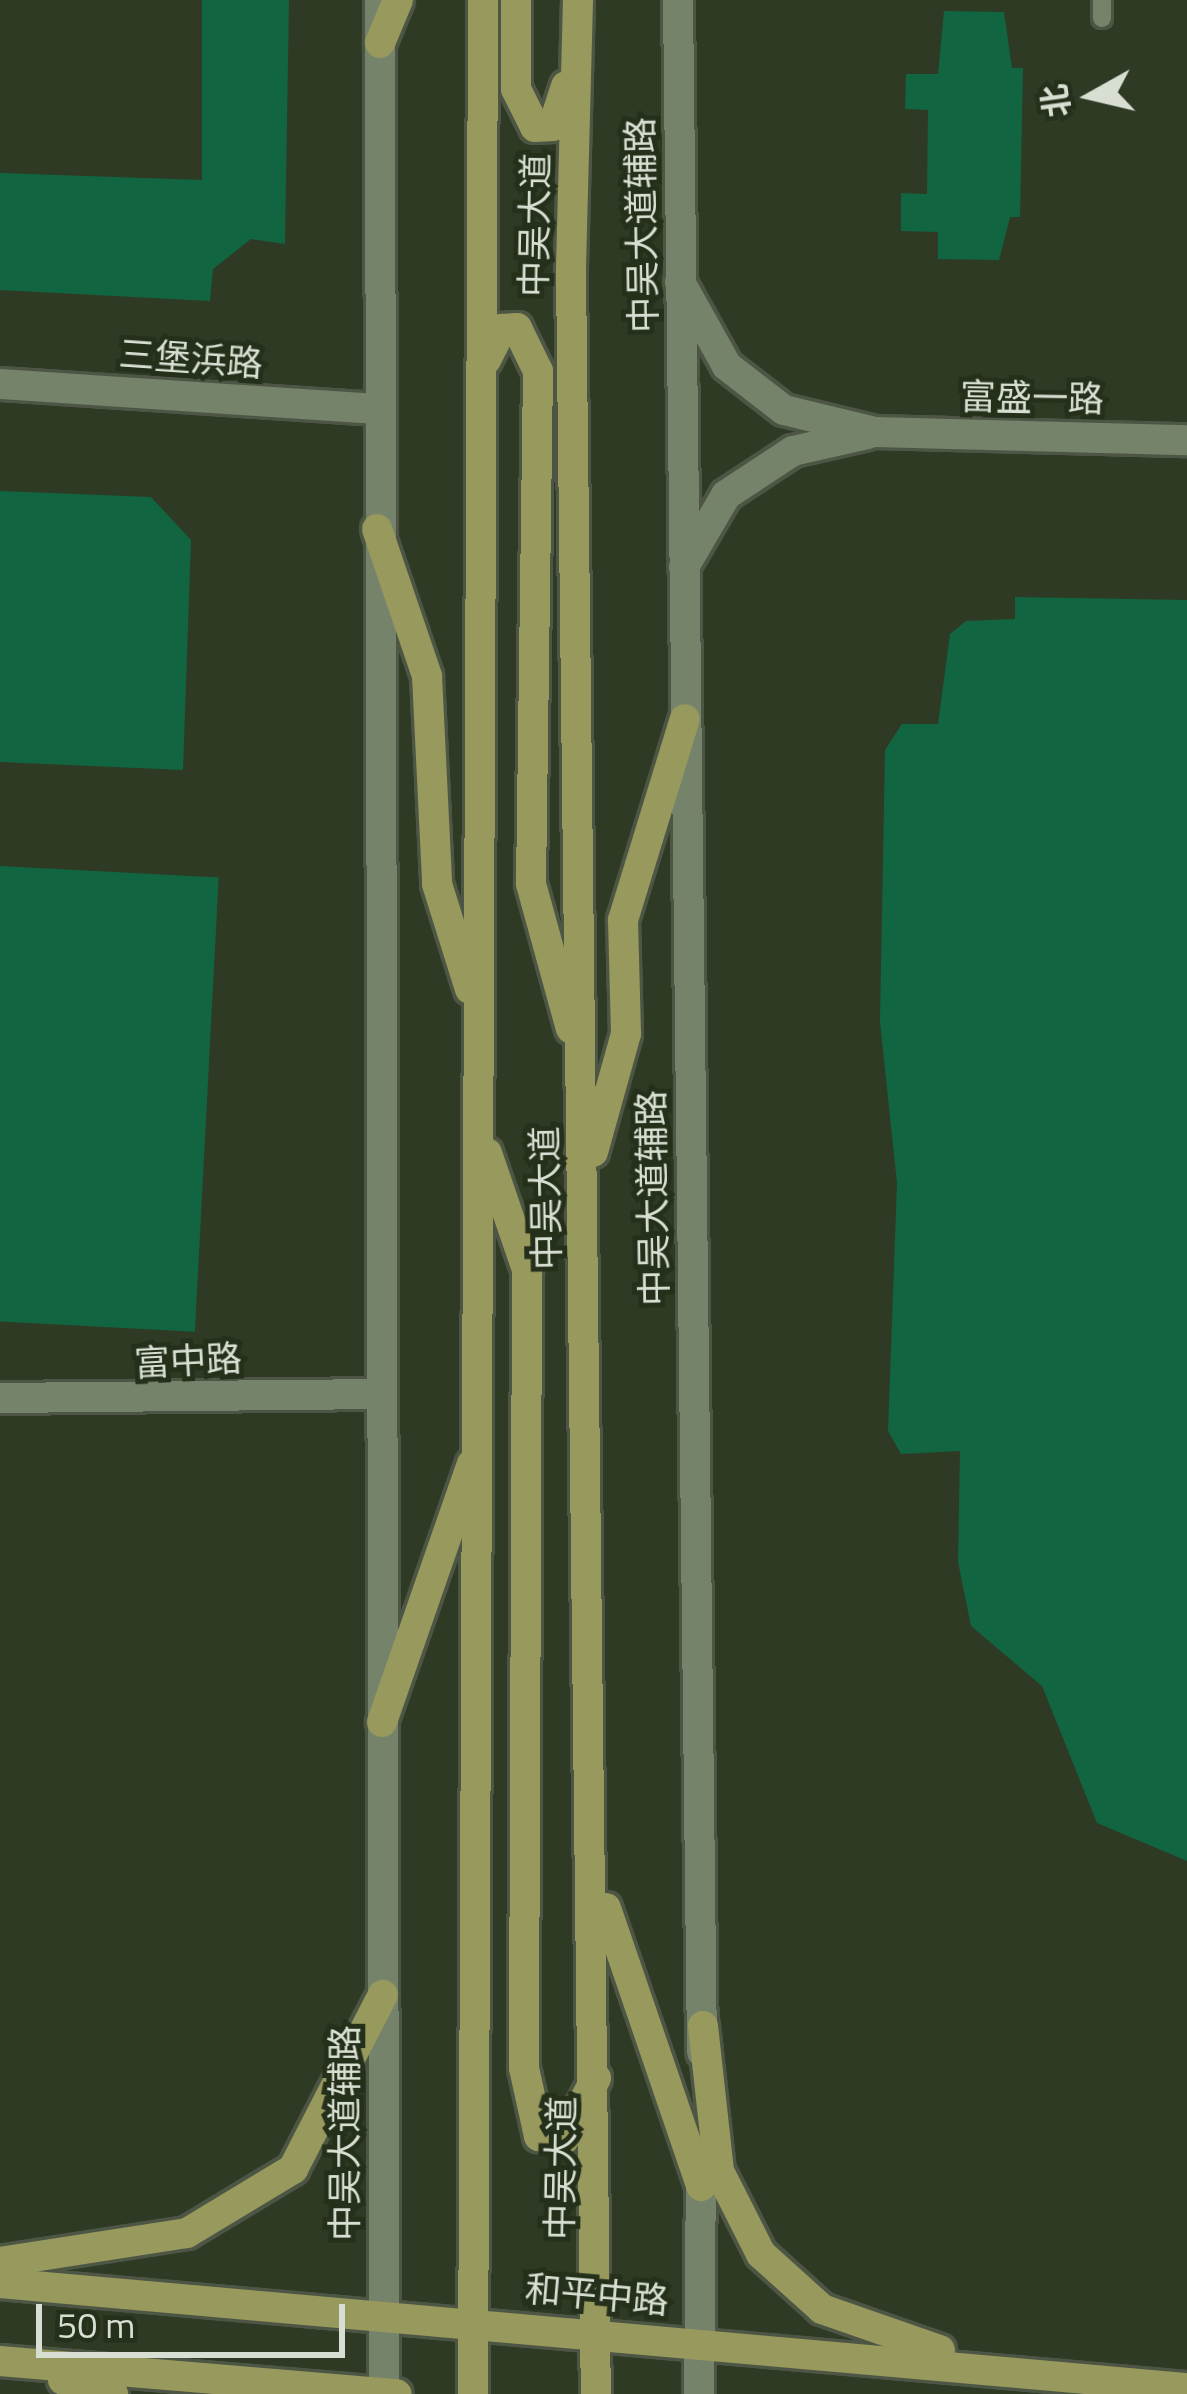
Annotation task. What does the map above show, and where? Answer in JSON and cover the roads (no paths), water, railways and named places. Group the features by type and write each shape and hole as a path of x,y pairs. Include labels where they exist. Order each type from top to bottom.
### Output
{"main road":[{"name":"中吴大道辅路","path":"380,0 377,529 384,2393"},
{"path":"380,43 398,0"},
{"name":"中吴大道","path":"473,2394 483,0"},
{"path":"516,0 515,89 535,127 553,126 576,52"},
{"name":"中吴大道","path":"578,0 584,1187 601,2070 596,2394"},
{"name":"中吴大道辅路","path":"678,0 703,2026 699,2394"},
{"path":"680,282 746,381 784,410 874,432"},
{"path":"482,369 502,328 517,328 538,371 531,884 583,1069"},
{"name":"三堡浜路","path":"0,384 377,409"},
{"path":"684,568 726,495 793,451 874,432"},
{"name":"富盛一路","path":"874,432 1187,440"},
{"path":"377,529 427,676 437,884 479,1018"},
{"path":"584,1187 626,1034 622,920 685,719"},
{"path":"479,1130 527,1270 524,2068 539,2136 564,2140 601,2070"},
{"name":"富中路","path":"0,1398 380,1394"},
{"path":"382,1722 416,1600 478,1448"},
{"path":"597,1879 701,2186"},
{"path":"0,2262 187,2233 293,2169 383,1995"},
{"path":"703,2026 719,2171 761,2254 822,2309 986,2366"},
{"name":"和平中路","path":"0,2283 986,2366 1187,2388"},
{"path":"0,2361 397,2394"},
{"path":"0,2361 113,2394"}]}
